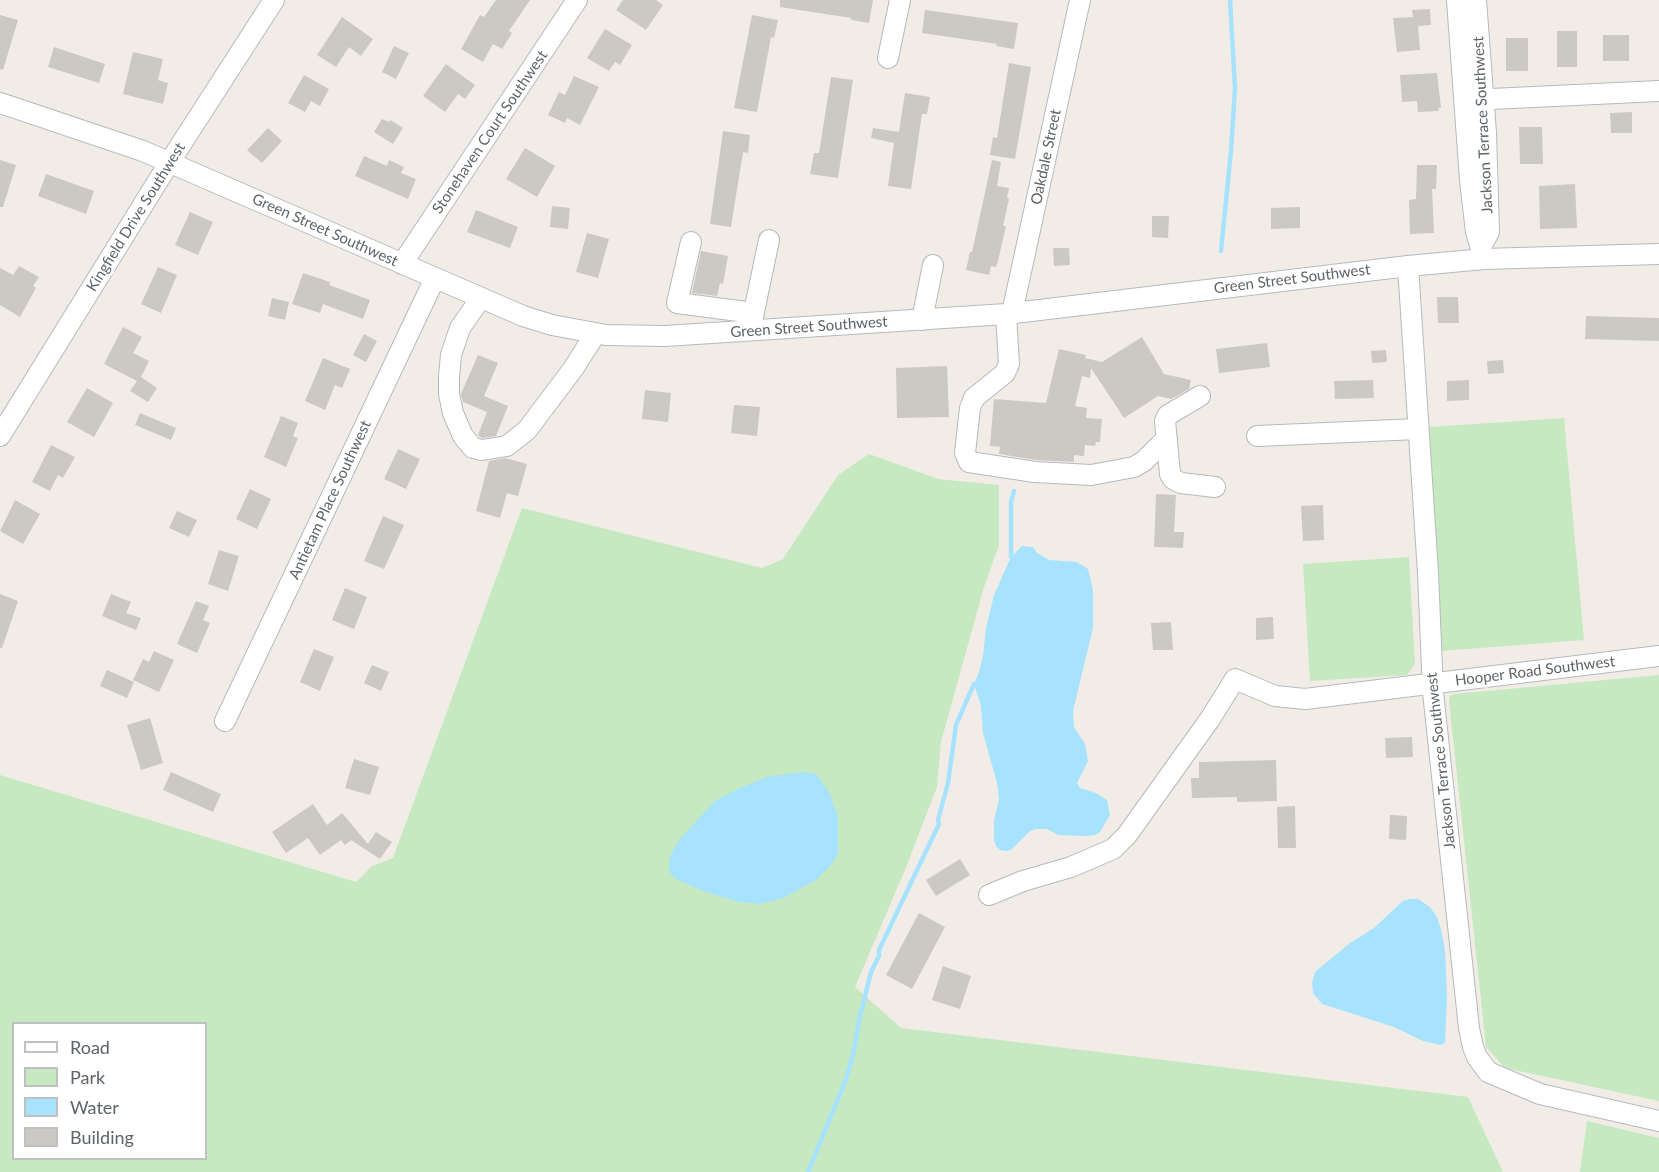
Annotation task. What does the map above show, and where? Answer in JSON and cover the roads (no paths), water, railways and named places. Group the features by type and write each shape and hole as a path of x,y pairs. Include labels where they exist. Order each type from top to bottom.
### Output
{"street":[{"name":"Kingfield Drive Southwest","path":"0,436 169,163 274,0"},
{"name":"Stonehaven Court Southwest","path":"402,264 577,0"},
{"path":"888,58 900,0"},
{"name":"Oakdale Street","path":"1080,0 1009,313 1009,364 1005,373 974,398 970,408 964,453 969,462 1035,472 1091,475 1134,467 1144,461 1167,438"},
{"name":"Jackson Terrace Southwest","path":"1457,0 1474,100 1486,133 1489,232 1482,254"},
{"name":"Jackson Terrace Southwest","path":"1474,100 1476,0"},
{"path":"1474,100 1659,91"},
{"name":"Green Street Southwest","path":"0,103 143,151 522,316 552,325 596,333 665,336 752,323 922,320 1009,313 1408,266 1482,254 1659,254"},
{"path":"691,242 677,303 752,323 768,240"},
{"path":"922,320 933,265"},
{"name":"Jackson Terrace Southwest","path":"1408,266 1428,573 1432,684 1469,1028 1477,1057 1488,1072 1540,1094 1659,1121"},
{"name":"Antietam Place Southwest","path":"225,721 435,278"},
{"path":"481,298 460,328 451,355 448,376 448,394 453,413 463,436 473,448 482,450 507,446 527,430 573,369 596,333"},
{"path":"1200,396 1168,415 1165,421 1170,474 1173,479 1181,483 1215,487"},
{"path":"1257,436 1418,429"},
{"name":"Hooper Road Southwest","path":"989,895 1023,881 1071,867 1113,849 1126,835 1210,718 1235,679 1275,696 1305,699 1659,656"}],"water":[{"path":"1022,546 1033,547 1037,553 1049,560 1077,562 1088,569 1093,590 1093,628 1073,711 1074,727 1085,744 1088,761 1077,783 1080,788 1096,793 1107,800 1110,815 1100,832 1095,835 1058,835 1047,829 1036,829 1030,831 1011,850 1006,851 1000,850 994,840 994,821 999,799 997,783 983,733 981,706 974,684 983,656 986,628 994,595 1011,557"},
{"path":"803,772 816,774 829,792 838,816 838,854 816,880 783,898 761,904 739,902 703,891 676,879 669,872 670,856 680,839 715,801 766,777"},
{"path":"1418,899 1430,907 1441,929 1445,950 1447,995 1445,1043 1441,1045 1423,1041 1394,1027 1322,1004 1313,993 1312,983 1315,972 1350,943 1374,928 1403,901"}],"waterway":[{"path":"1221,251 1235,88 1230,0"},
{"path":"1014,491 1011,502 1011,557 1017,558"},
{"path":"808,1172 845,1082 871,972 879,956 879,950 939,824 938,820 948,783 956,725 974,684 977,684"}]}
